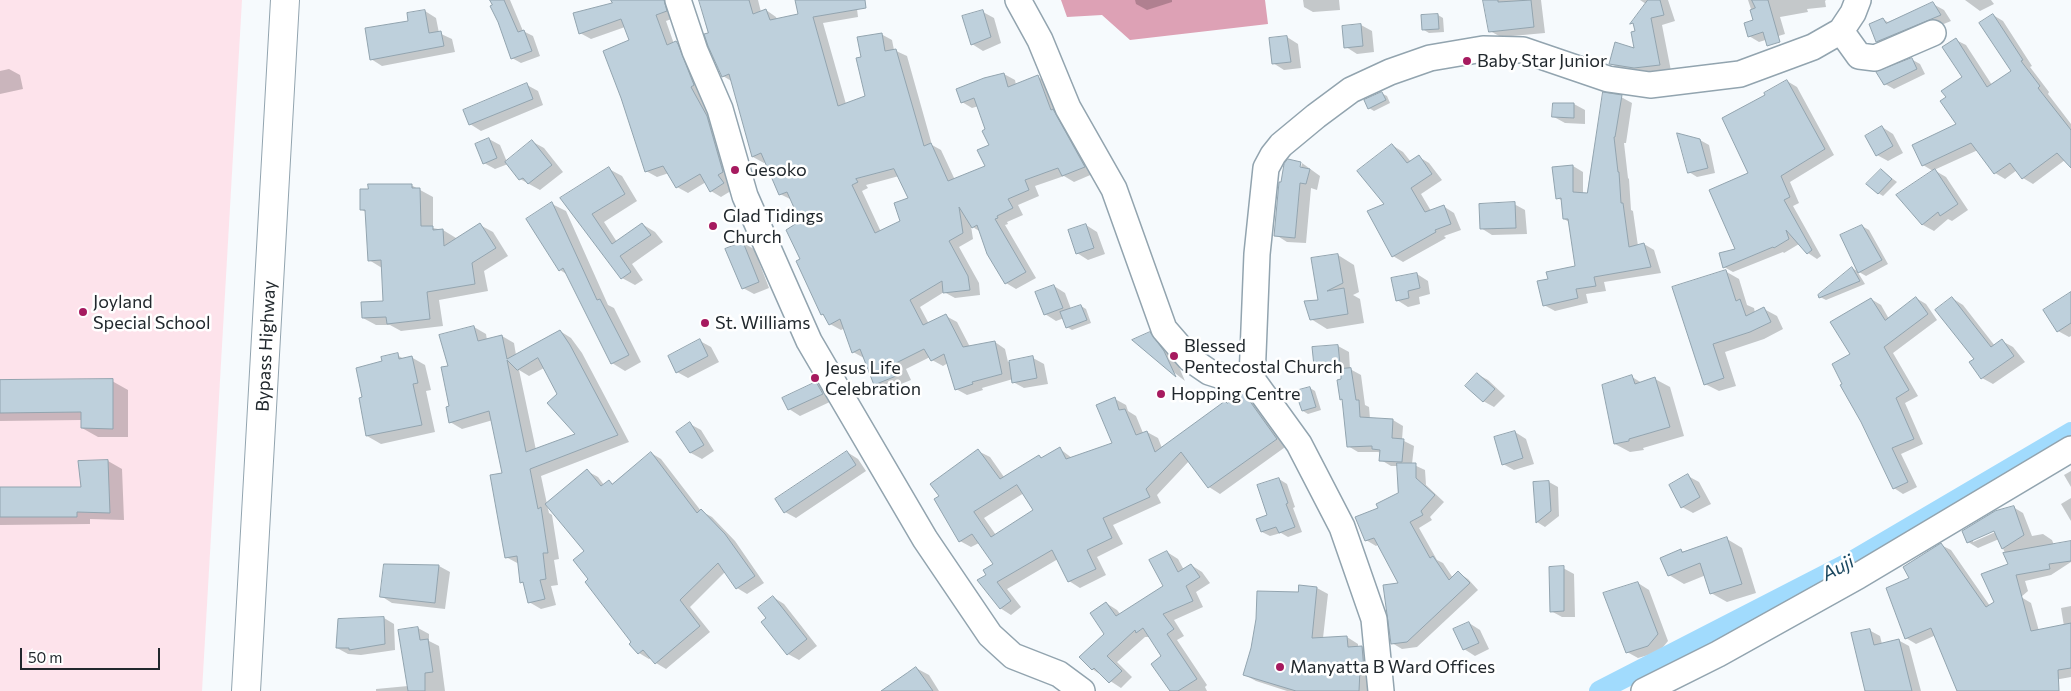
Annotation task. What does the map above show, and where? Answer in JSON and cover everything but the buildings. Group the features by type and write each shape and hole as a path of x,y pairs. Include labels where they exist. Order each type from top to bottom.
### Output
{"main road":[{"name":"Bypass Highway","path":"246,691 285,0"}],"street":[{"path":"678,0 695,51 720,109 746,196 809,341 926,539 990,635 1013,656 1059,674 1082,691"},
{"path":"1018,0 1040,40 1068,108 1114,189 1164,329 1190,359 1209,372 1228,378 1252,379"},
{"path":"1381,691 1374,619 1342,527 1299,444 1252,379 1257,254 1266,168 1272,155 1281,145 1351,90 1390,72 1430,58 1483,48 1522,50 1608,79 1650,85 1740,74 1813,47 1841,31 1853,13 1858,0"},
{"path":"1841,31 1859,56 1874,58 1933,33"},
{"path":"1644,691 1718,654 1858,576 2071,448"}],"shaded area":[{"name":"Joyland Special School","path":"0,0 242,0 202,691 0,691"},
{"path":"1061,0 1265,0 1268,24 1130,40 1102,15 1067,17"}],"waterway":[{"name":"Auji","path":"1599,691 1850,562 2071,432"}],"place":[{"name":"Baby Star Junior","path":"1467,61"},
{"name":"Gesoko","path":"735,170"},
{"name":"Glad Tidings Church","path":"713,226"},
{"name":"Joyland Special School","path":"83,312"},
{"name":"St. Williams","path":"705,323"},
{"name":"Blessed Pentecostal Church","path":"1174,356"},
{"name":"Jesus Life Celebration","path":"815,378"},
{"name":"Hopping Centre","path":"1161,394"},
{"name":"Manyatta B Ward Offices","path":"1280,667"}]}
